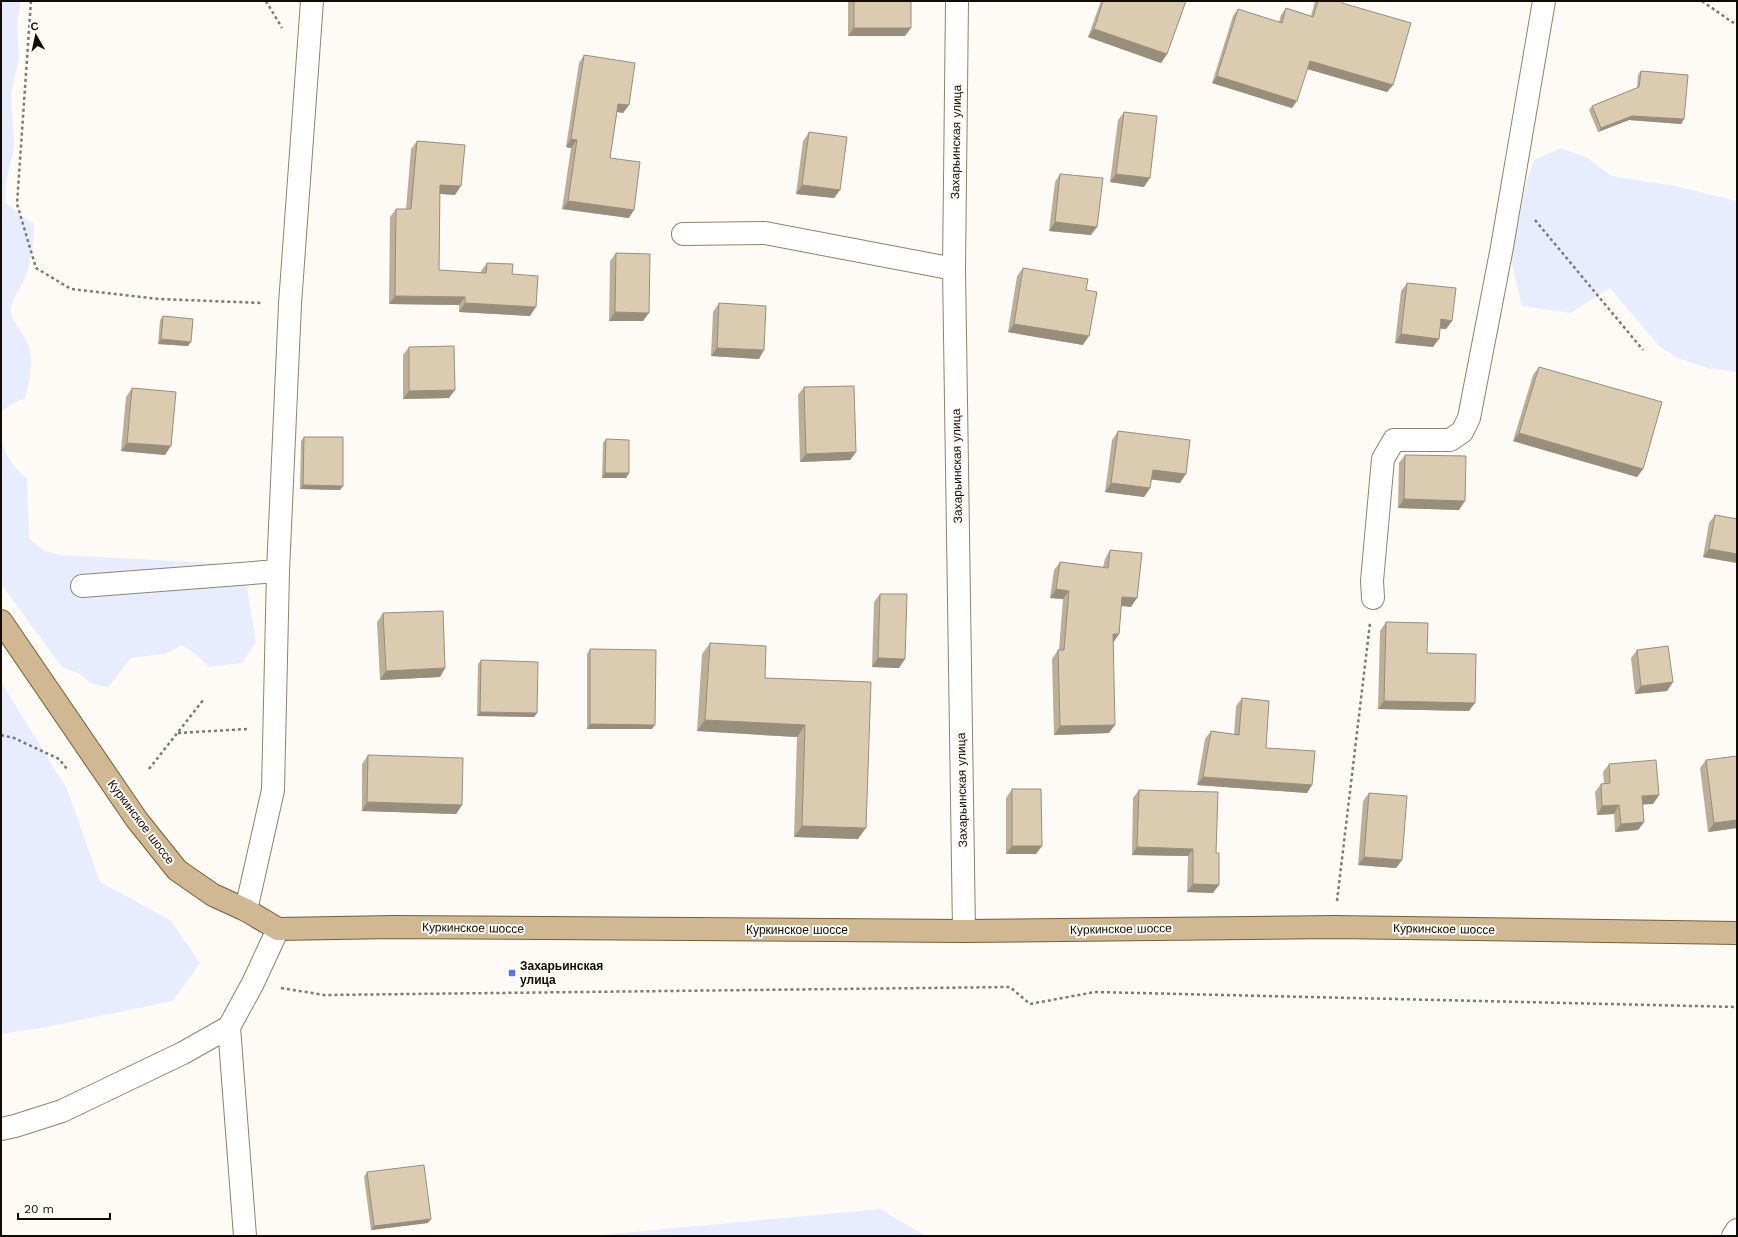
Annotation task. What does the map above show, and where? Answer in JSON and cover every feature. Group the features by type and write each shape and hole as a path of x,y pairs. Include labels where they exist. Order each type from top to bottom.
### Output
{"main road":[{"name":"Куркинское шоссе","path":"1,621 136,820 177,870 213,895 246,910 278,929 394,927 964,931 1334,927 1737,934"}],"street":[{"path":"246,910 273,790 278,571 290,304 312,1"},
{"name":"Захарьинская улица","path":"957,1 954,269 964,931"},
{"path":"1373,598 1372,582 1383,459 1394,440 1450,440 1462,432 1469,418 1512,192 1544,1"},
{"path":"683,234 765,233 954,269"},
{"path":"82,586 278,571"},
{"path":"1,1129 62,1111 183,1053 229,1027 253,983 278,929"},
{"path":"229,1027 245,1236"},
{"path":"1732,1236 1737,1230"}],"path":[{"path":"30,1 17,204 36,268 71,288 160,299 290,304"},
{"path":"1702,1 1737,24"},
{"path":"1512,192 1643,350"},
{"path":"1334,927 1373,598"},
{"path":"150,770 204,699"},
{"path":"178,733 275,728"},
{"path":"1,735 14,738 59,759 69,772"},
{"path":"253,983 324,995 1010,987 1030,1004 1095,992 1737,1007"}],"shaded area":[{"path":"1,1 21,1 17,23 19,59 11,93 14,148 6,182 5,202 34,224 30,262 24,279 11,306 12,316 24,336 30,351 30,378 25,398 10,405 1,412"},
{"path":"1561,148 1588,158 1611,176 1675,186 1737,201 1737,372 1707,368 1678,358 1659,346 1610,288 1571,313 1522,306 1511,260 1526,183 1534,160"},
{"path":"1,439 5,452 17,470 27,479 29,538 43,550 60,555 252,565 247,587 256,642 242,663 209,667 197,655 182,645 165,654 131,658 108,687 92,684 78,673 62,667 1,584"},
{"path":"1,682 67,789 100,882 170,920 200,963 173,1001 46,1027 1,1034"},
{"path":"880,1209 926,1236 590,1236"}],"building":[{"path":"854,1 911,1 911,28 854,28"},
{"path":"1103,1 1186,1 1167,54 1094,29"},
{"path":"1318,1 1343,1 1342,3 1411,23 1393,85 1310,61 1297,101 1217,76 1238,9 1282,23 1286,8 1313,17"},
{"path":"584,55 635,63 629,105 618,104 610,158 640,162 634,210 568,201 577,140 571,139"},
{"path":"1641,71 1688,75 1684,119 1632,116 1601,128 1592,106 1639,87"},
{"path":"1124,112 1157,116 1150,178 1116,174"},
{"path":"809,132 847,137 840,190 802,185"},
{"path":"417,141 465,145 461,186 440,185 439,270 486,273 487,263 513,264 512,274 538,276 536,307 465,303 465,297 395,296 396,209 411,209"},
{"path":"1060,174 1103,178 1097,227 1055,222"},
{"path":"616,253 650,254 649,313 615,312"},
{"path":"1023,268 1088,279 1086,290 1097,292 1089,336 1014,324"},
{"path":"1407,283 1456,288 1452,321 1441,319 1439,339 1401,334"},
{"path":"719,303 766,306 764,350 717,348"},
{"path":"163,316 193,319 191,342 161,339"},
{"path":"454,346 455,390 409,391 409,347"},
{"path":"1539,367 1662,402 1643,469 1519,433"},
{"path":"854,386 856,452 806,454 804,387"},
{"path":"132,388 176,392 171,446 127,443"},
{"path":"1118,431 1190,440 1186,474 1153,470 1150,488 1111,483"},
{"path":"304,437 343,437 343,486 303,485"},
{"path":"606,439 629,440 629,473 605,473"},
{"path":"1405,455 1466,456 1465,501 1404,499"},
{"path":"1715,515 1737,519 1737,554 1709,549"},
{"path":"1110,550 1142,553 1137,598 1122,597 1119,634 1113,634 1115,725 1060,726 1058,650 1064,650 1069,591 1056,589 1060,562 1108,568"},
{"path":"880,594 907,594 905,659 878,658"},
{"path":"443,611 445,668 386,671 383,613"},
{"path":"1386,622 1428,623 1427,653 1476,654 1475,703 1384,701"},
{"path":"710,643 766,646 765,678 871,682 866,828 802,826 805,725 705,720"},
{"path":"1668,646 1673,682 1641,686 1637,650"},
{"path":"590,649 656,650 655,725 590,724"},
{"path":"481,660 538,662 537,713 480,712"},
{"path":"1242,698 1269,701 1266,748 1315,751 1312,785 1203,777 1211,731 1239,735"},
{"path":"368,755 463,758 462,805 367,802"},
{"path":"1737,756 1737,820 1714,823 1706,760"},
{"path":"1656,760 1659,795 1642,796 1644,822 1621,824 1619,805 1602,806 1601,784 1610,783 1609,764"},
{"path":"1012,789 1041,789 1042,846 1012,846"},
{"path":"1139,790 1218,792 1216,853 1219,853 1219,885 1193,884 1193,849 1137,847"},
{"path":"1369,793 1407,796 1402,860 1364,857"},
{"path":"424,1165 431,1219 374,1226 367,1172"}],"place":[{"name":"Захарьинская улица","path":"512,973"}]}
